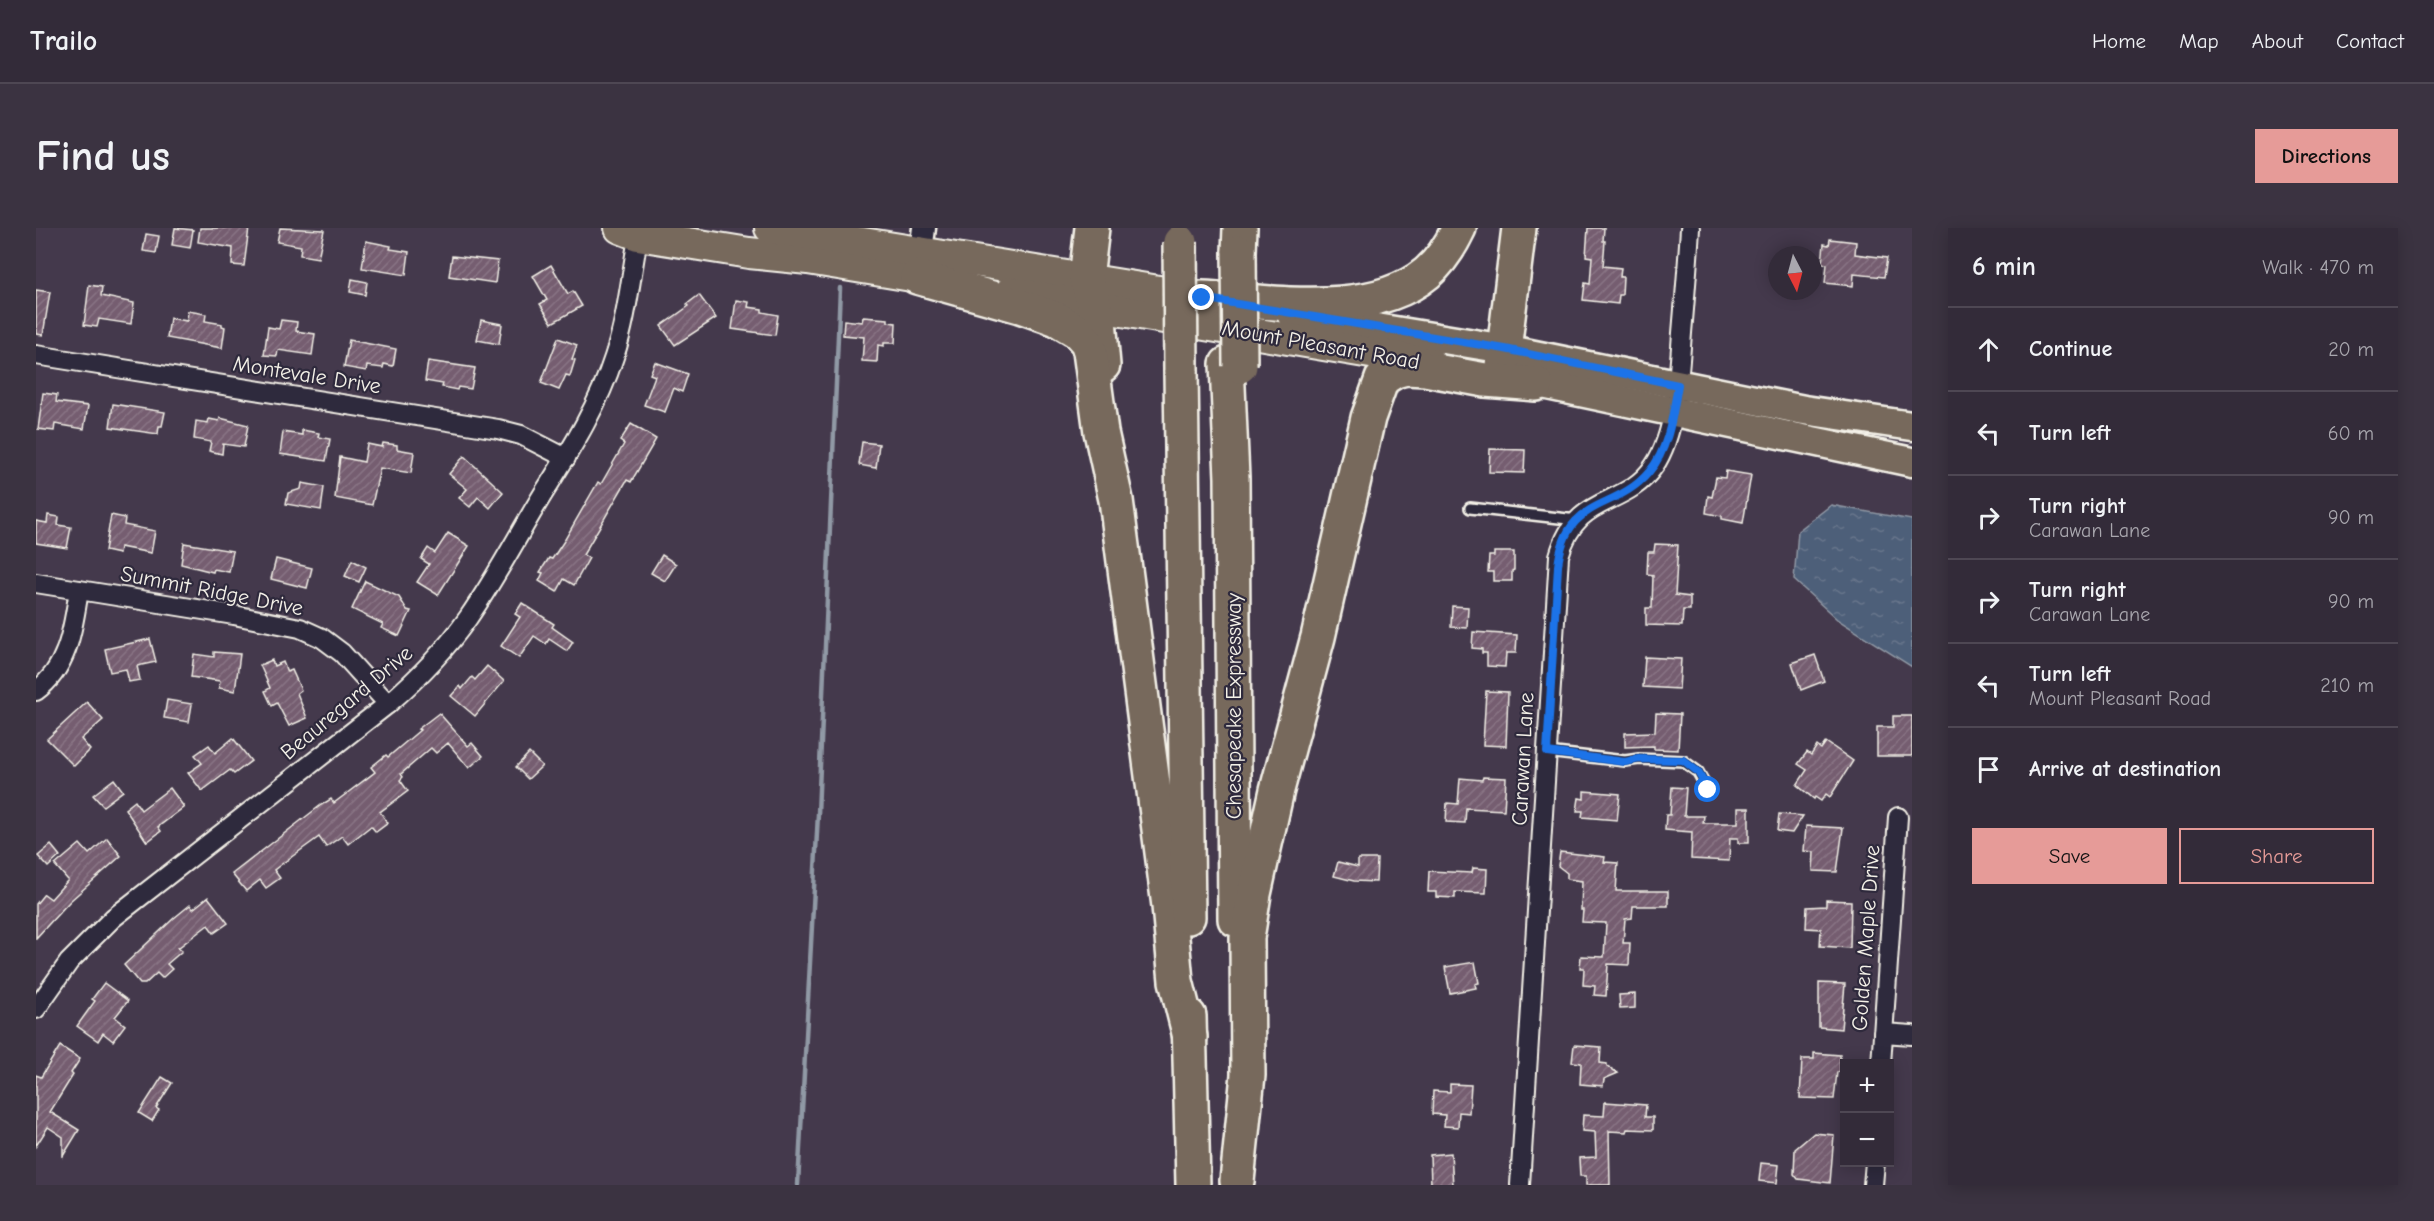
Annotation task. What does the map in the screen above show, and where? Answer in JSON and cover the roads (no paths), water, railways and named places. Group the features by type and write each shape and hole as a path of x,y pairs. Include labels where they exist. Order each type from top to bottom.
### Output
{"highway":[{"name":"Mount Pleasant Road","path":"770,228 920,252 1090,292 1503,362"},
{"path":"1092,228 1090,292 1099,320 1116,500 1169,906 1176,981 1190,1037"},
{"path":"1202,298 1350,303 1390,293 1412,283 1426,273 1450,245 1459,228"},
{"path":"1503,362 1519,228"},
{"name":"Mount Pleasant Road","path":"633,230 920,252"},
{"name":"Chesapeake Expressway","path":"1179,235 1193,1185"},
{"name":"Chesapeake Expressway","path":"1232,240 1237,1183"},
{"path":"920,252 1020,306 1057,319 1077,331 1087,342 1101,432 1116,500"},
{"name":"Mount Pleasant Road","path":"1090,292 1202,298"},
{"path":"1237,1183 1248,1075 1247,939 1254,894 1277,790 1318,637 1368,418 1378,385 1395,371 1406,368 1425,369 1485,380 1536,384"}],"main road":[{"name":"Mount Pleasant Road","path":"1202,298 1676,398 1829,446 1912,462"},
{"name":"Mount Pleasant Road","path":"1503,362 1536,384 1804,410 1912,426"}],"street":[{"name":"Carawan Lane","path":"1520,1185 1559,556 1566,534 1586,510 1634,486 1648,474 1662,452 1676,398 1690,228"},
{"name":"Beauregard Drive","path":"36,1009 69,962 113,918 388,704 417,679 468,619 566,458 602,392 615,354 633,230"},
{"name":"Montevale Drive","path":"36,355 498,429 521,435 566,458"},
{"name":"Summit Ridge Drive","path":"36,583 300,628 322,638 342,653 388,704"},
{"path":"36,691 54,673 64,656 73,631 79,590"},
{"name":"Golden Maple Drive","path":"1881,1059 1898,817"},
{"path":"1883,1033 1912,1035"},
{"path":"1873,1185 1875,1167"}],"lane":[{"path":"1470,508 1577,520"},
{"path":"1547,752 1625,762 1639,759 1683,760 1698,772 1708,790"}],"water":[{"path":"1831,505 1912,520 1912,667 1838,620 1794,580 1798,531"}],"waterway":[{"path":"798,1185 818,814 840,288"}]}
